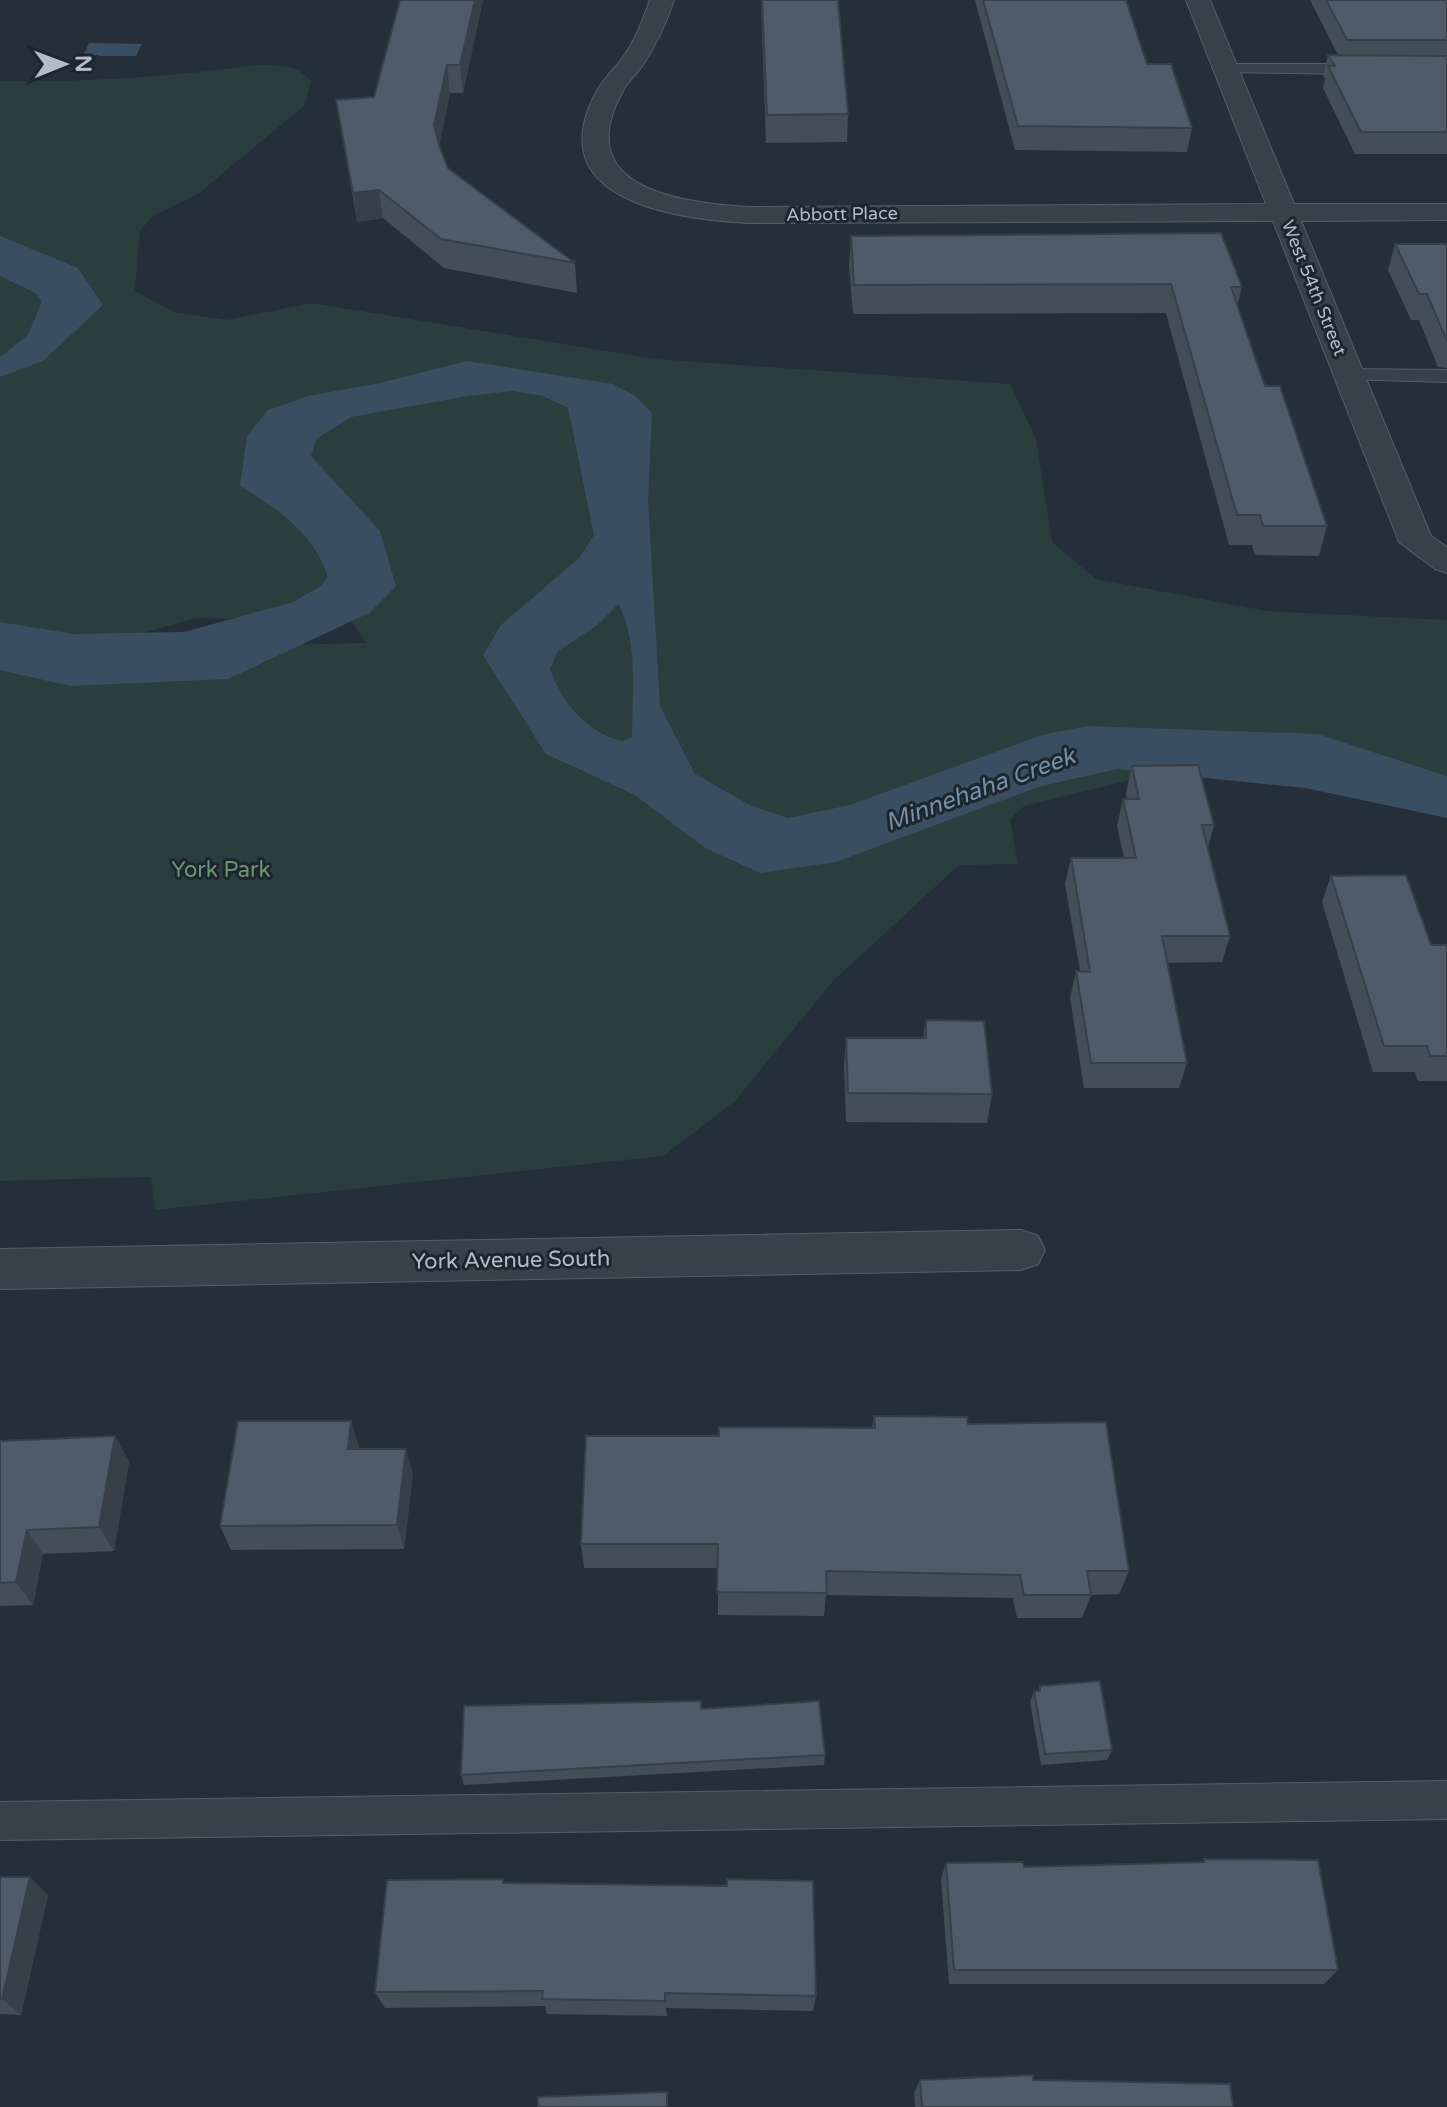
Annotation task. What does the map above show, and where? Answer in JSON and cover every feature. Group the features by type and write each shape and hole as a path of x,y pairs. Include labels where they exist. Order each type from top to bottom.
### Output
{"street":[{"name":"Abbott Place","path":"662,0 653,27 610,89 597,118 593,149 602,170 624,189 660,203 702,213 749,215 1283,212"},
{"name":"West 54th Street","path":"1198,0 1416,542 1447,562"},
{"path":"1283,212 1447,212"},
{"name":"York Avenue South","path":"0,1269 1021,1250"}],"lane":[{"path":"1226,69 1373,69"},
{"path":"1349,375 1447,376"},
{"path":"0,1821 1447,1800"}],"green space":[{"name":"York Park","path":"256,65 293,68 306,75 311,81 305,105 198,194 153,216 140,231 135,291 174,312 226,320 312,303 655,359 1010,384 1036,439 1052,542 1096,579 1267,611 1447,620 1447,776 1318,734 1024,806 1010,819 1018,864 959,865 833,981 735,1101 663,1156 155,1210 151,1177 0,1181 0,81 128,78","holes":["197,618 352,622 366,643 84,649"]}],"water":[{"path":"89,43 142,44 136,56 83,56"},
{"path":"0,236 78,268 103,305 43,361 0,377 0,357 28,335 42,301 35,293 0,276"},
{"name":"Minnehaha Creek","path":"467,361 613,384 635,396 652,413 648,500 660,706 695,774 750,805 788,818 850,805 1042,735 1087,726 1318,734 1447,776 1447,818 1305,788 1117,769 1038,787 836,862 760,873 705,848 635,795 546,754 483,655 501,625 579,558 594,535 568,408 543,396 513,391 351,417 316,439 311,456 380,531 396,586 369,613 228,679 70,686 0,670 0,622 74,634 184,632 293,602 321,586 328,577 304,534 281,513 240,486 247,436 268,410 308,396 380,383","holes":["618,604 625,619 632,651 633,704 632,737 622,741 586,723 569,705 550,669 558,651 596,626"]}],"building":[{"path":"400,0 475,0 460,65 447,65 434,125 439,145 448,168 575,263 441,239 379,190 353,193 336,100 374,97"},
{"path":"762,0 838,0 848,114 767,115"},
{"path":"983,0 1126,0 1147,64 1171,64 1192,128 1018,126"},
{"path":"1326,0 1447,0 1447,40 1347,40"},
{"path":"1328,55 1447,56 1447,132 1361,132 1328,66 1335,66"},
{"path":"1221,233 1242,287 1231,287 1265,386 1280,386 1327,526 1263,526 1260,515 1237,515 1171,284 854,285 851,236"},
{"path":"1395,244 1447,244 1447,341 1427,294 1419,294"},
{"path":"1198,765 1214,825 1202,825 1230,936 1162,936 1187,1063 1091,1063 1076,971 1090,972 1071,858 1136,858 1123,799 1139,799 1132,766"},
{"path":"1406,875 1431,945 1447,945 1447,1056 1430,1056 1427,1046 1384,1046 1331,876"},
{"path":"926,1020 984,1021 992,1094 848,1093 846,1038 926,1038"},
{"path":"874,1416 967,1417 968,1424 1106,1422 1129,1571 1087,1571 1091,1595 1024,1595 1020,1575 826,1571 827,1593 717,1592 718,1544 581,1544 586,1436 719,1436 719,1427 875,1428"},
{"path":"238,1421 351,1421 348,1449 406,1449 397,1525 220,1526"},
{"path":"115,1436 99,1527 27,1530 16,1582 0,1583 0,1441"},
{"path":"1100,1681 1112,1750 1045,1754 1034,1691 1040,1691 1040,1686"},
{"path":"701,1701 701,1709 819,1701 825,1755 461,1775 464,1706"},
{"path":"1204,1859 1318,1860 1338,1970 954,1970 946,1863 1023,1862 1024,1867 1204,1862"},
{"path":"0,1877 30,1877 2,1999 0,1999"},
{"path":"503,1879 503,1883 727,1886 727,1879 813,1881 816,1996 665,1993 665,2001 542,1999 543,1991 375,1992 387,1880"},
{"path":"1033,2075 1033,2080 1230,2084 1233,2107 922,2107 920,2080"},
{"path":"667,2092 667,2107 538,2107 538,2097"}]}
